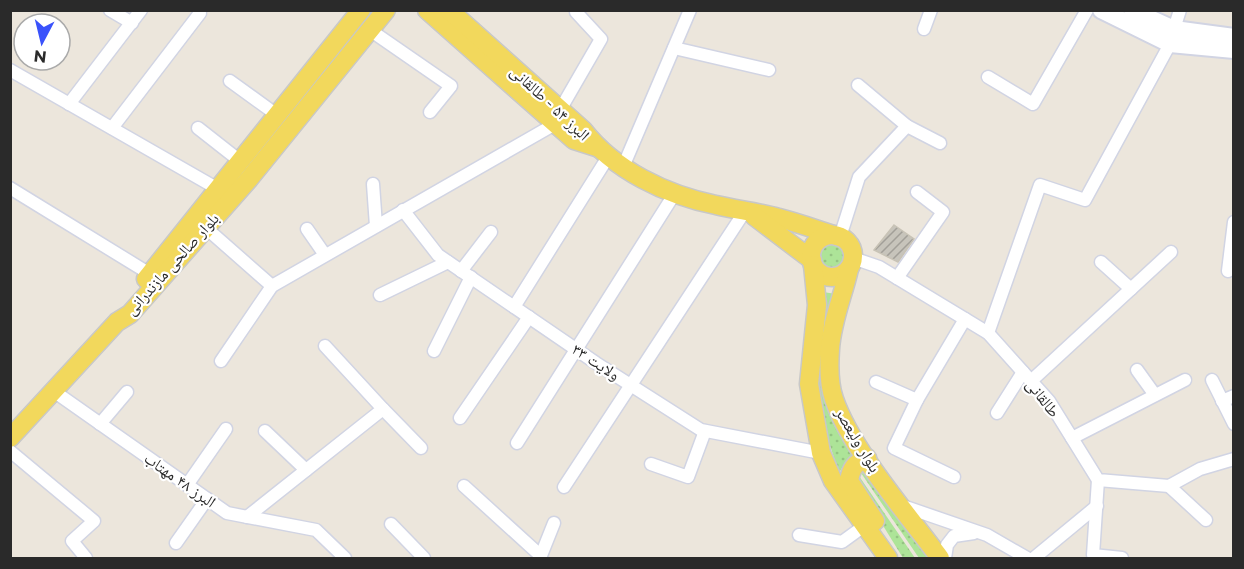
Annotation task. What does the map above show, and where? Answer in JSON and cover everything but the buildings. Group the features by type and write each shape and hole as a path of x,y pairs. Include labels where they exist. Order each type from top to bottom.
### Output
{"main road":[{"name":"بلوار صالحی مازندرانی","path":"117,322 122,309 361,10"},
{"name":"بلوار صالحی مازندرانی","path":"117,322 130,314 206,228 386,10"},
{"name":"البرز ۵۴ - طالقانی","path":"427,10 558,117 583,130 609,156"},
{"name":"البرز ۵۴ - طالقانی","path":"449,10 558,117"},
{"path":"609,156 675,193 713,205 778,217 840,237 850,246 851,263 837,277 823,275 813,262 745,211"},
{"path":"813,262 817,242 828,236 840,237"},
{"name":"بلوار ولیعصر","path":"813,262 817,305 809,384 821,453 833,481 888,558"},
{"name":"بلوار ولیعصر","path":"851,263 832,328 830,351 832,396 841,416 867,458 940,558"},
{"path":"10,438 117,322"},
{"path":"867,458 854,466 849,481 900,558"}],"street":[{"path":"110,10 132,23"},
{"path":"69,104 141,10"},
{"path":"514,307 674,48 690,10"},
{"path":"924,29 931,10"},
{"path":"988,77 1033,104 1087,10"},
{"path":"1101,10 1172,37 1233,50"},
{"path":"1132,10 1172,37 1233,37"},
{"path":"988,333 1040,185 1085,200 1172,37 1180,10"},
{"path":"221,361 272,286 558,117 602,39 576,12"},
{"path":"112,128 200,13"},
{"path":"370,30 452,86 430,112"},
{"path":"674,48 769,70"},
{"path":"10,70 218,189"},
{"path":"230,81 277,115"},
{"path":"858,86 907,126 940,143"},
{"path":"840,237 860,177 907,126"},
{"path":"198,128 240,161"},
{"path":"373,184 376,226"},
{"path":"10,188 150,274"},
{"path":"897,278 943,212 917,192"},
{"path":"518,443 675,193"},
{"name":"ولایت ٣۳","path":"403,210 438,255 630,385 705,430 821,453"},
{"path":"564,487 745,211"},
{"path":"1228,271 1233,222"},
{"path":"206,228 272,286"},
{"path":"307,228 325,255"},
{"path":"434,351 466,274 490,232"},
{"path":"1031,381 1171,252"},
{"path":"380,295 448,262"},
{"path":"1101,262 1131,289"},
{"name":"طالقانی","path":"851,263 879,267 988,333 1049,402 1098,480"},
{"path":"460,418 529,318"},
{"path":"954,477 894,448 917,400 965,319"},
{"path":"325,346 421,448"},
{"path":"1137,370 1155,395"},
{"path":"998,413 1023,372"},
{"path":"1072,438 1185,380"},
{"path":"1212,380 1228,399 1233,424"},
{"path":"876,382 917,400"},
{"name":"البرز ۴۸ مهتاب","path":"54,392 227,513 316,530 345,558"},
{"path":"100,424 127,392"},
{"path":"247,517 383,409"},
{"path":"187,485 226,429"},
{"path":"651,464 688,477 705,430"},
{"path":"265,431 306,470"},
{"path":"10,450 94,521 72,541 86,558"},
{"path":"1122,558 1093,555 1098,480 1168,486 1200,469 1233,459"},
{"path":"464,486 540,557 555,522"},
{"path":"1168,486 1206,520"},
{"path":"176,543 207,499"},
{"path":"900,505 987,535 1027,558"},
{"path":"1034,558 1097,506"},
{"path":"390,524 424,558"},
{"path":"800,535 842,542 864,526"},
{"path":"945,558 947,545 954,536 963,533 987,535"}],"green space":[{"path":"832,242 843,246 847,257 843,268 832,272 821,268 817,257 821,246"},
{"path":"823,292 836,294 822,382 823,393 832,421 854,457 845,463 839,473 823,424 817,386"},
{"path":"861,473 867,474 930,558 919,558"},
{"path":"859,476 915,558 903,558 858,485"}]}
